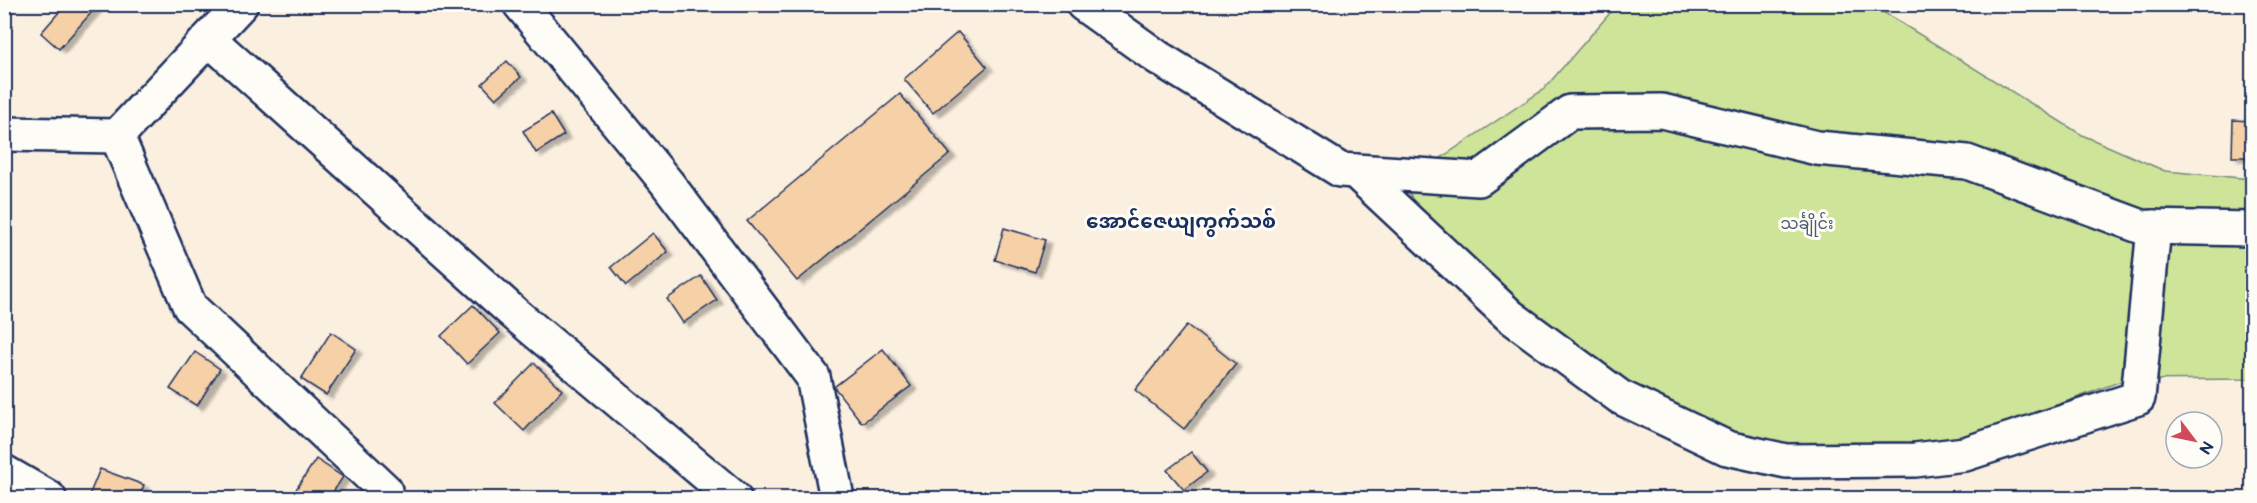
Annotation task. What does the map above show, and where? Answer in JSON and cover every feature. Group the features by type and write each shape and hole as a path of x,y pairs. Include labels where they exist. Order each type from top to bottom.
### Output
{"street":[{"path":"4,134 117,136 241,4"},
{"path":"520,4 667,183 813,377 837,498"},
{"path":"1083,4 1157,57 1340,170 1479,179 1570,112 1662,111 1818,148 1967,162 2142,227 2253,229"},
{"path":"209,39 515,314 734,498"},
{"path":"117,136 190,307 385,490"},
{"path":"1355,171 1510,316 1620,397 1727,448 1786,461 1916,460 1965,454 2138,398 2154,227"},
{"path":"4,472 49,498"}],"green space":[{"name":"သင်္ချိုင်း","path":"1617,5 1872,5 2082,135 2165,171 2252,179 2252,379 2124,380 1958,442 1870,449 1743,441 1638,397 1554,338 1419,216 1405,182 1544,89"}],"building":[{"path":"66,4 99,4 59,49 41,33"},
{"path":"958,32 987,67 933,113 904,79"},
{"path":"507,61 521,77 496,99 482,84"},
{"path":"900,94 950,154 797,281 747,221"},
{"path":"551,114 564,135 536,153 523,131"},
{"path":"2233,120 2252,121 2252,157 2232,157"},
{"path":"1004,228 1045,240 1035,272 995,260"},
{"path":"653,233 668,252 626,286 611,267"},
{"path":"701,276 717,300 683,323 667,299"},
{"path":"473,305 500,333 467,364 441,336"},
{"path":"1187,325 1236,364 1184,429 1135,390"},
{"path":"331,332 356,349 326,395 301,379"},
{"path":"883,349 911,386 862,423 834,387"},
{"path":"195,352 220,369 197,406 170,389"},
{"path":"534,363 562,390 524,431 495,403"},
{"path":"1191,452 1207,472 1184,490 1167,470"},
{"path":"316,459 343,477 329,498 300,498 293,494"},
{"path":"100,469 144,485 139,498 88,498"}],"district":[{"name":"အောင်ဇေယျကွက်သစ်","path":"1181,222"}]}
